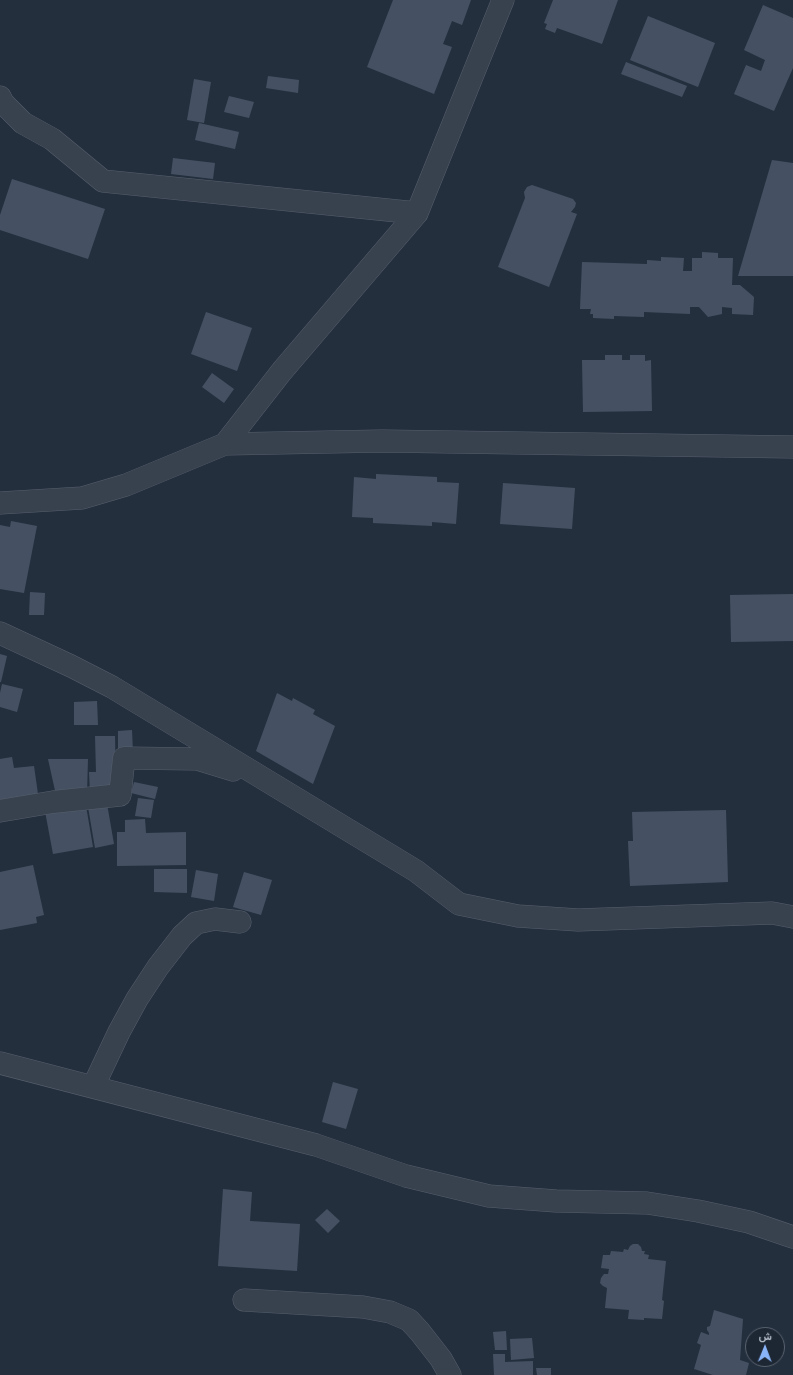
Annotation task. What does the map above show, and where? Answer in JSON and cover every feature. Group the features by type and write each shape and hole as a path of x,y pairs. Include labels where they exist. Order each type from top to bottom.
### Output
{"street":[{"path":"225,444 282,371 417,213 503,0"},
{"path":"0,97 3,103 23,123 52,140 103,181 417,213"},
{"path":"0,503 82,498 126,485 225,444 382,441 793,447"},
{"path":"0,633 112,687 416,871 459,904 518,916 578,920 772,913 793,917"},
{"path":"0,811 53,802 120,795 124,758 196,759 260,777"},
{"path":"93,1087 119,1032 137,999 158,967 182,936 196,923 215,919 240,922"},
{"path":"0,1063 316,1145 406,1176 488,1196 556,1201 647,1203 698,1210 749,1222 793,1237"},
{"path":"244,1300 363,1307 390,1312 409,1320 441,1359 450,1375"}],"building":[{"path":"393,0 471,0 462,25 452,21 443,44 452,47 434,94 367,67"},
{"path":"553,0 618,0 602,44 557,28 555,33 545,29 547,24 544,23"},
{"path":"763,5 793,18 793,68 774,111 734,94 746,65 761,71 765,60 744,50"},
{"path":"648,16 715,43 698,87 630,60"},
{"path":"626,62 687,86 682,97 621,74"},
{"path":"268,76 299,80 298,93 266,88"},
{"path":"194,79 211,82 204,123 187,120"},
{"path":"229,96 254,102 249,118 224,112"},
{"path":"199,123 239,132 235,149 195,140"},
{"path":"173,158 215,163 213,179 171,174"},
{"path":"772,160 793,163 793,276 738,276"},
{"path":"12,179 105,209 88,259 0,230 0,215"},
{"path":"532,185 573,199 576,203 571,212 577,214 549,287 498,267 525,198 524,192 527,187"},
{"path":"702,252 718,253 718,258 733,258 732,285 740,285 754,297 753,315 732,314 732,308 722,307 722,314 708,317 699,307 690,307 690,314 644,312 644,317 614,316 614,319 593,318 593,314 590,314 591,309 580,309 582,262 647,264 647,260 661,261 661,257 684,258 683,271 692,271 692,258 702,258"},
{"path":"206,312 252,328 237,371 191,354"},
{"path":"605,355 622,355 622,360 630,360 630,355 645,355 645,361 651,360 652,411 583,412 582,360 605,360"},
{"path":"212,373 234,389 224,403 202,387"},
{"path":"376,474 437,477 437,482 459,483 456,524 432,522 432,526 373,523 373,518 352,517 354,477 376,479"},
{"path":"503,483 575,488 572,529 500,524"},
{"path":"11,521 37,526 24,593 0,589 0,525 10,527"},
{"path":"30,592 45,593 44,615 29,615"},
{"path":"793,594 793,641 731,642 730,595"},
{"path":"0,654 7,656 1,682 0,682"},
{"path":"2,684 23,689 17,712 0,707 0,693"},
{"path":"277,693 292,701 293,698 315,710 313,714 335,726 313,784 256,751"},
{"path":"97,701 98,725 74,725 74,702"},
{"path":"132,730 133,753 118,754 118,731"},
{"path":"95,736 115,736 116,793 90,793 89,772 96,772"},
{"path":"12,757 14,768 34,766 39,801 0,806 0,759"},
{"path":"48,759 88,759 87,794 56,795"},
{"path":"134,782 158,787 155,799 131,793"},
{"path":"106,798 114,844 95,848 87,801"},
{"path":"138,798 154,800 151,818 135,816"},
{"path":"85,800 93,847 53,854 44,806"},
{"path":"726,810 728,882 630,886 628,841 633,841 632,812"},
{"path":"145,819 146,833 186,832 186,865 117,866 117,832 125,832 125,820"},
{"path":"33,865 44,915 36,917 37,923 0,930 0,872"},
{"path":"154,869 187,869 187,893 154,892"},
{"path":"196,870 218,874 214,901 191,897"},
{"path":"244,872 272,880 261,915 233,907"},
{"path":"333,1082 358,1089 346,1129 322,1122"},
{"path":"223,1189 252,1192 250,1221 300,1224 297,1271 218,1266"},
{"path":"327,1209 340,1221 328,1233 315,1220"},
{"path":"633,1244 638,1244 642,1251 645,1251 644,1254 649,1255 648,1259 666,1261 662,1300 664,1301 662,1319 628,1319 629,1310 605,1308 607,1288 600,1283 604,1274 608,1274 609,1269 601,1268 603,1255 610,1255 611,1251 623,1252 624,1249 628,1250"},
{"path":"714,1310 743,1319 740,1360 745,1362 745,1367 748,1367 746,1375 713,1375 694,1369 701,1345 697,1343 701,1332 709,1335 707,1327 710,1326"},
{"path":"506,1331 507,1350 495,1350 493,1332"},
{"path":"532,1338 534,1358 511,1360 510,1339"},
{"path":"493,1354 505,1354 505,1362 533,1361 533,1375 494,1375"},
{"path":"536,1368 551,1368 551,1375 537,1375"}]}
